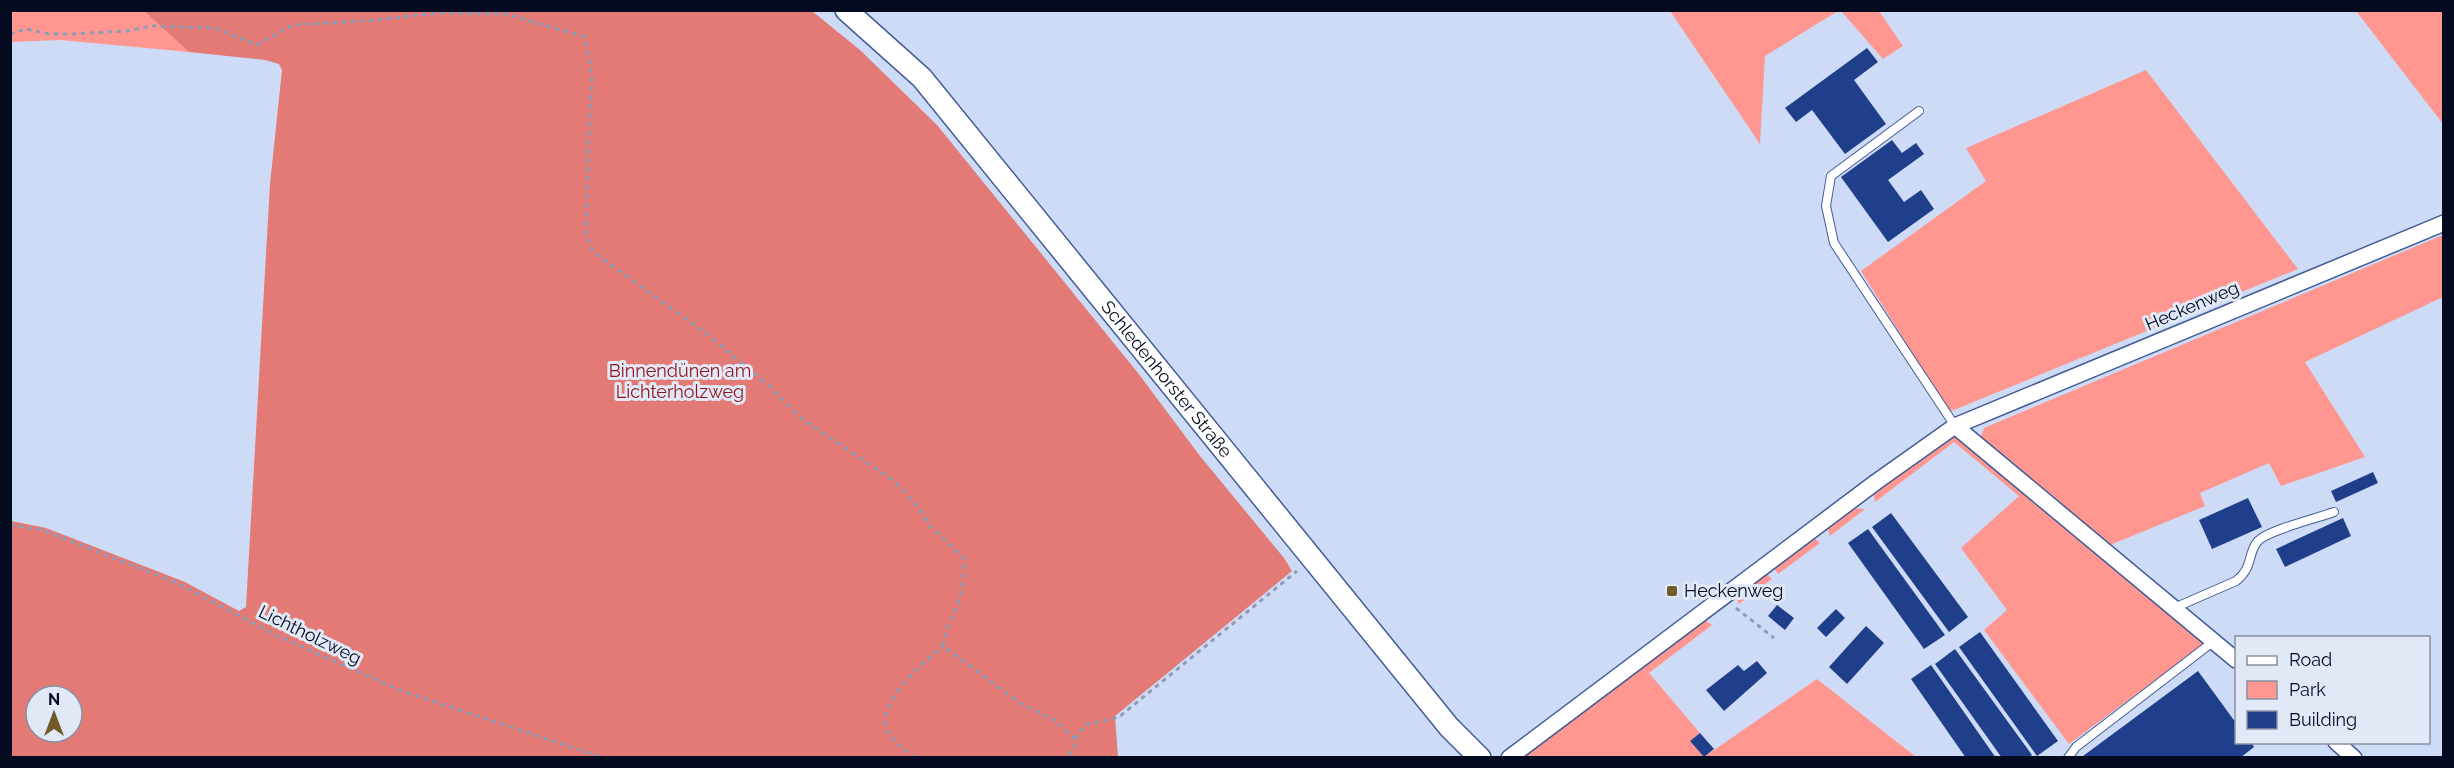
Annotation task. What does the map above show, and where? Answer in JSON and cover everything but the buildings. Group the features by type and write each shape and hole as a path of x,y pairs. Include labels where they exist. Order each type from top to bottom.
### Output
{"street":[{"name":"Schledenhorster Straße","path":"846,10 922,78 1449,726 1480,758"},
{"name":"Heckenweg","path":"1509,758 1876,482 1955,426 2444,222"},
{"path":"1955,426 2235,659"},
{"path":"2338,744 2354,758"}],"lane":[{"path":"1919,111 1832,176 1826,206 1834,243 1955,426"},
{"path":"2174,608 2243,576 2250,565 2255,546 2267,535 2334,512"},
{"path":"2068,758 2076,747 2214,641"}],"path":[{"path":"10,34 26,29 49,34 72,34 127,31 153,26 215,28 256,45 293,25 376,20 438,13 477,13 506,14 585,37 592,76 586,236 593,252 667,303 706,334 768,385 802,419 893,480 931,527 964,558 964,580 957,605 945,629 943,646 917,669 887,708 886,721 889,735 915,758"},
{"name":"Lichtholzweg","path":"10,525 42,530 177,583 275,635 402,692 604,758"},
{"path":"1075,739 1085,725 1119,717 1299,570 1311,557"},
{"path":"1724,596 1774,638"},
{"path":"943,646 1020,703 1056,721 1075,739 1076,747 1066,758"}],"green space":[{"path":"10,11 144,11 189,52 60,40 11,42"},
{"name":"Binnendünen am Lichterholzweg","path":"144,11 812,11 860,50 937,125 1138,373 1200,456 1284,558 1292,571 1115,716 1118,757 11,757 11,521 46,528 185,582 239,611 246,607 270,184 282,70 279,64 265,60 189,52"},
{"path":"1670,11 1838,11 1765,56 1760,144"},
{"path":"1841,11 1879,11 1903,46 1883,59"},
{"path":"2356,11 2443,11 2443,124"},
{"path":"2146,70 2298,269 1949,412 1861,271 1986,181 1966,148"},
{"path":"2443,235 2443,297 2305,362 2365,457 2281,486 2269,463 2200,493 2205,506 2110,545 1980,439 1984,428"},
{"path":"1950,436 1958,437 2203,639 2201,646 2069,744 1984,630 2007,610 1961,548 2019,496 1954,442 1875,502 1873,492"},
{"path":"1852,508 1865,509 1830,536 1827,526"},
{"path":"1812,536 1820,543 1778,574 1773,566"},
{"path":"1765,572 1772,579 1739,604 1737,599 1740,591"},
{"path":"1705,620 1712,625 1649,673 1700,733 1690,741 1704,757 1817,679 1916,757 1520,758"}],"place":[{"name":"Heckenweg","path":"1672,591"}]}
